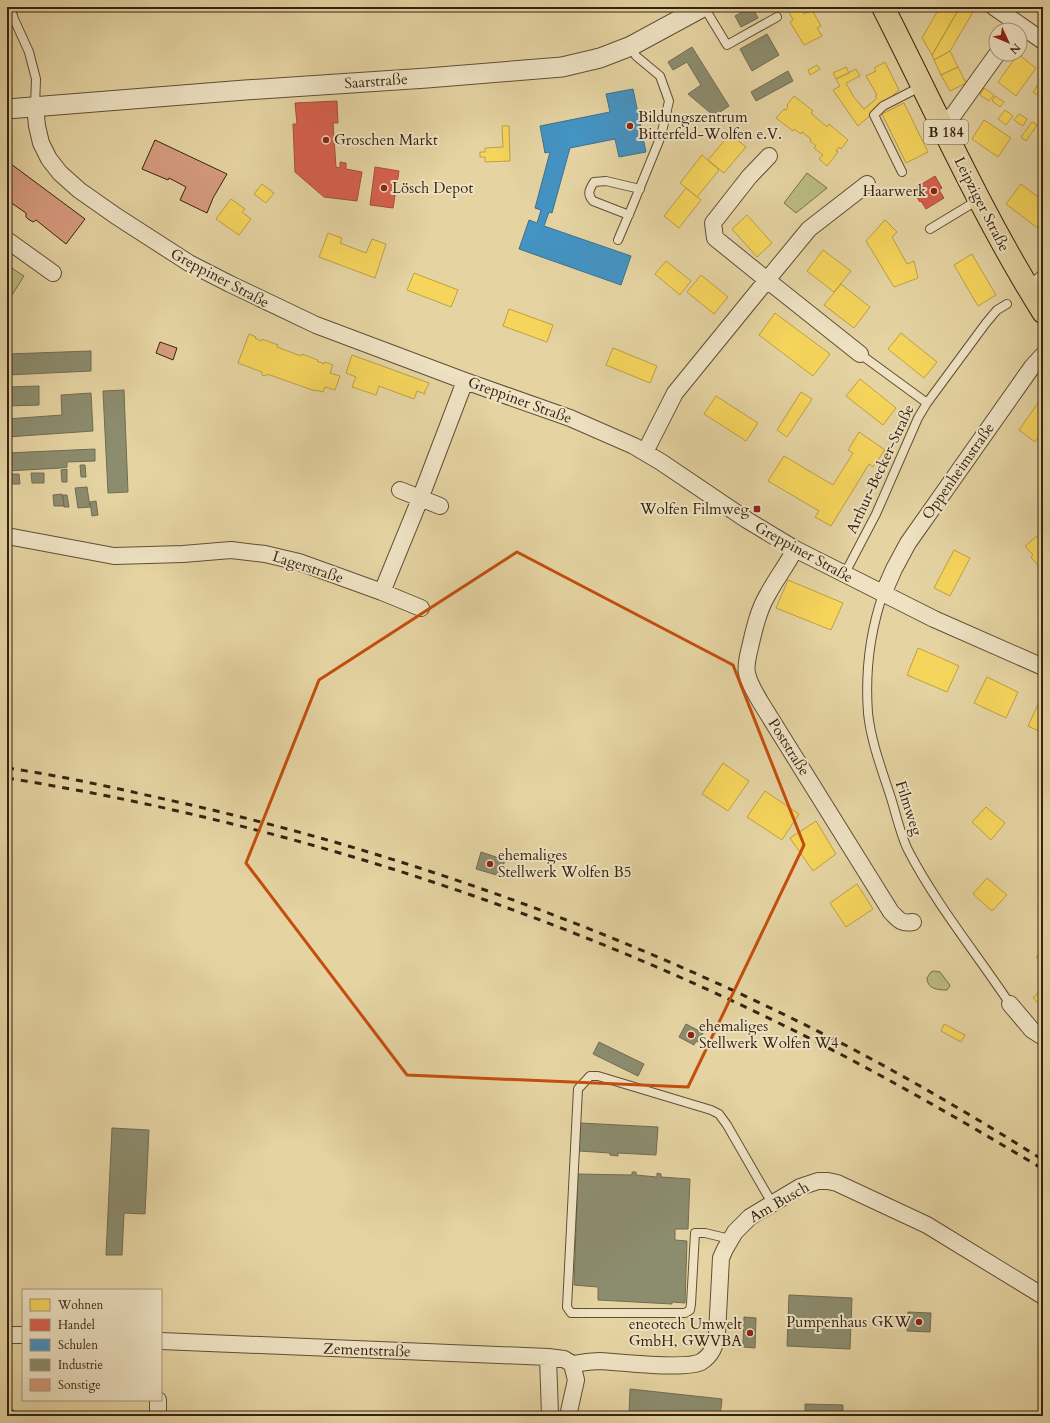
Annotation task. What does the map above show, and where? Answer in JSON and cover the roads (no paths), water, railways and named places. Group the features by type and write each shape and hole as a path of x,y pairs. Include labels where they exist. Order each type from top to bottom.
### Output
{"main road":[{"name":"Leipziger Straße","path":"883,7 1010,258 1036,285 1043,312"}],"street":[{"name":"Saarstraße","path":"7,109 562,67 613,54 631,46 703,7"},
{"path":"994,7 1010,22"},
{"path":"1028,33 1043,41"},
{"path":"941,122 954,114 991,62"},
{"name":"Greppiner Straße","path":"35,106 37,126 41,143 49,159 60,173 85,194 170,252 230,284 298,316 379,349 570,418 601,431 645,452 747,520 795,549 934,619 1043,667"},
{"path":"769,156 749,177 713,223 715,238 860,354"},
{"path":"645,452 675,393 809,229 867,184"},
{"path":"7,240 54,273"},
{"name":"Oppenheimstraße","path":"883,594 908,543 1032,367 1043,355"},
{"path":"382,592 420,499 465,381"},
{"path":"400,490 440,506"},
{"name":"Lagerstraße","path":"7,536 114,556 183,554 231,550 265,554 299,562 382,592 421,608"},
{"name":"Poststraße","path":"795,549 784,570 768,594 762,607 754,630 746,662 747,674 751,686 891,912 899,920 905,923 913,922"},
{"path":"1010,1004 1032,1030 1043,1037"},
{"name":"Am Busch","path":"572,1364 597,1361 685,1366 700,1362 707,1358 716,1344 721,1258 730,1239 741,1224 750,1217 790,1192 818,1181 828,1180 837,1183 927,1226 1043,1296"},
{"path":"7,1334 22,1335"},
{"name":"Zementstraße","path":"162,1341 548,1357 564,1359 572,1364"},
{"path":"548,1357 550,1416"},
{"path":"568,1416 576,1380 572,1364"},
{"path":"158,1401 158,1416"}],"lane":[{"path":"10,7 10,19 29,52 36,79 35,106"},
{"path":"703,7 727,45 777,18"},
{"path":"618,240 661,136 670,101 660,76 636,56 631,46"},
{"path":"902,172 874,115 883,106 922,85"},
{"path":"629,215 593,201 589,197 589,190 594,182 606,181 640,189"},
{"path":"930,229 979,199"},
{"name":"Arthur-Becker-Straße","path":"844,575 876,514 918,418 927,403 992,315 1007,304"},
{"path":"860,354 927,403"},
{"name":"Filmweg","path":"883,594 877,611 871,637 868,674 868,714 876,750 907,849 942,906 1010,1004"},
{"path":"730,1239 705,1233 695,1233 691,1304 690,1310 685,1313 571,1313 567,1307 578,1089 590,1076 598,1076 711,1110 719,1114 727,1125 772,1203"}],"railway":[{"path":"7,768 100,785 245,818 335,842 423,869 511,899 597,932 766,1006 849,1047 898,1074 1043,1160"},
{"path":"7,778 110,797 213,819 314,846 415,876 514,910 612,948 708,990 803,1035 924,1100 1043,1169"}],"place":[{"name":"Bildungszentrum Bitterfeld-Wolfen e.V.","path":"630,126"},
{"name":"Groschen Markt","path":"326,140"},
{"name":"Lösch Depot","path":"384,188"},
{"name":"Haarwerk","path":"934,191"},
{"name":"Wolfen Filmweg","path":"757,509"},
{"name":"ehemaliges Stellwerk Wolfen B5","path":"490,864"},
{"name":"ehemaliges Stellwerk Wolfen W4","path":"691,1035"},
{"name":"Pumpenhaus GKW","path":"919,1322"},
{"name":"eneotech Umwelt GmbH, GWVBA","path":"750,1333"}]}
